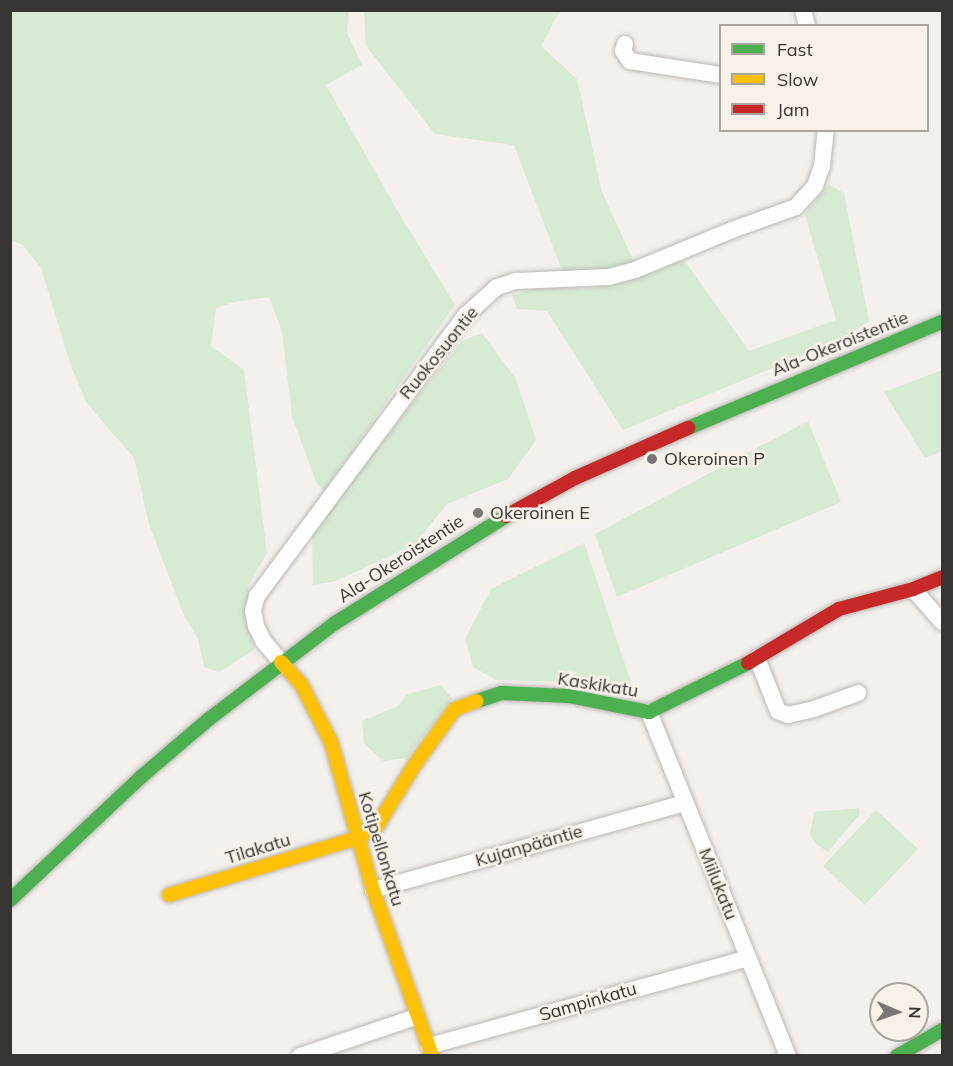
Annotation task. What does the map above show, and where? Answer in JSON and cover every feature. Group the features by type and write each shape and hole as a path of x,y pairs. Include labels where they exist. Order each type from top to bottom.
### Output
{"street":[{"path":"626,44 622,51 630,61 719,75"},
{"name":"Ruokosuontie","path":"281,662 264,642 256,626 253,610 257,596 466,315 496,287 516,281 609,277 635,270 732,230 796,207 815,186 822,166 826,132"},
{"name":"Ala-Okeroistentie","path":"10,900 141,777 281,662 335,623 476,532 574,478 712,416 942,322"},
{"name":"Kaskikatu","path":"358,838 377,826 415,764 455,709 501,693 568,696 649,712 757,658 839,609 913,590 942,577"},
{"path":"913,590 942,622"},
{"path":"757,658 778,711 788,715 814,709 858,693"},
{"name":"Kotipellonkatu","path":"281,662 301,684 331,742 373,890 416,1017 430,1051"},
{"name":"Miilukatu","path":"649,712 788,1056"},
{"name":"Kujanpääntie","path":"373,890 685,803"},
{"name":"Tilakatu","path":"169,895 358,838"},
{"name":"Sampinkatu","path":"430,1051 748,958"},
{"path":"300,1056 331,1051 416,1017"},
{"path":"897,1056 942,1030"}],"green space":[{"path":"364,10 560,11 541,46 577,79 602,192 634,262 608,268 562,271 514,145 435,134 366,46"},
{"path":"10,11 349,11 347,33 362,65 326,85 397,210 455,305 324,491 316,482 292,416 282,331 269,297 234,302 216,308 211,346 244,370 267,553 248,586 254,650 219,672 204,667 198,639 183,613 149,524 134,458 86,402 71,366 41,268 22,244 11,241"},
{"path":"828,184 844,193 869,321 840,340 623,430 547,311 517,309 512,295 539,288 588,289 647,274 684,260 749,351 836,320 805,215"},
{"path":"482,333 516,379 536,440 508,479 447,504 415,544 336,581 313,585 312,537 327,512 462,341"},
{"path":"942,370 942,451 925,458 884,392"},
{"path":"808,421 841,502 617,597 595,534"},
{"path":"584,543 630,679 629,694 579,682 496,680 473,667 465,639 491,589"},
{"path":"441,685 452,699 407,758 383,761 364,743 362,721 398,706 407,694"},
{"path":"859,808 860,814 828,852 816,844 810,834 814,812"},
{"path":"876,810 918,849 865,905 823,866"}],"traffic: fast":[{"path":"688,428 942,322"},
{"path":"10,900 141,777 209,719 335,623 506,516"},
{"path":"477,701 501,693 569,696 649,712 748,663"},
{"path":"897,1056 942,1030"}],"traffic: slow":[{"path":"281,662 301,684 331,742 373,890 432,1056"},
{"path":"169,895 358,838 377,826 415,764 455,709 477,701"}],"traffic: jam":[{"path":"506,516 575,478 688,428"},
{"path":"748,663 839,609 913,589 942,577"}],"place":[{"name":"Okeroinen P","path":"652,459"},
{"name":"Okeroinen E","path":"478,513"}]}
